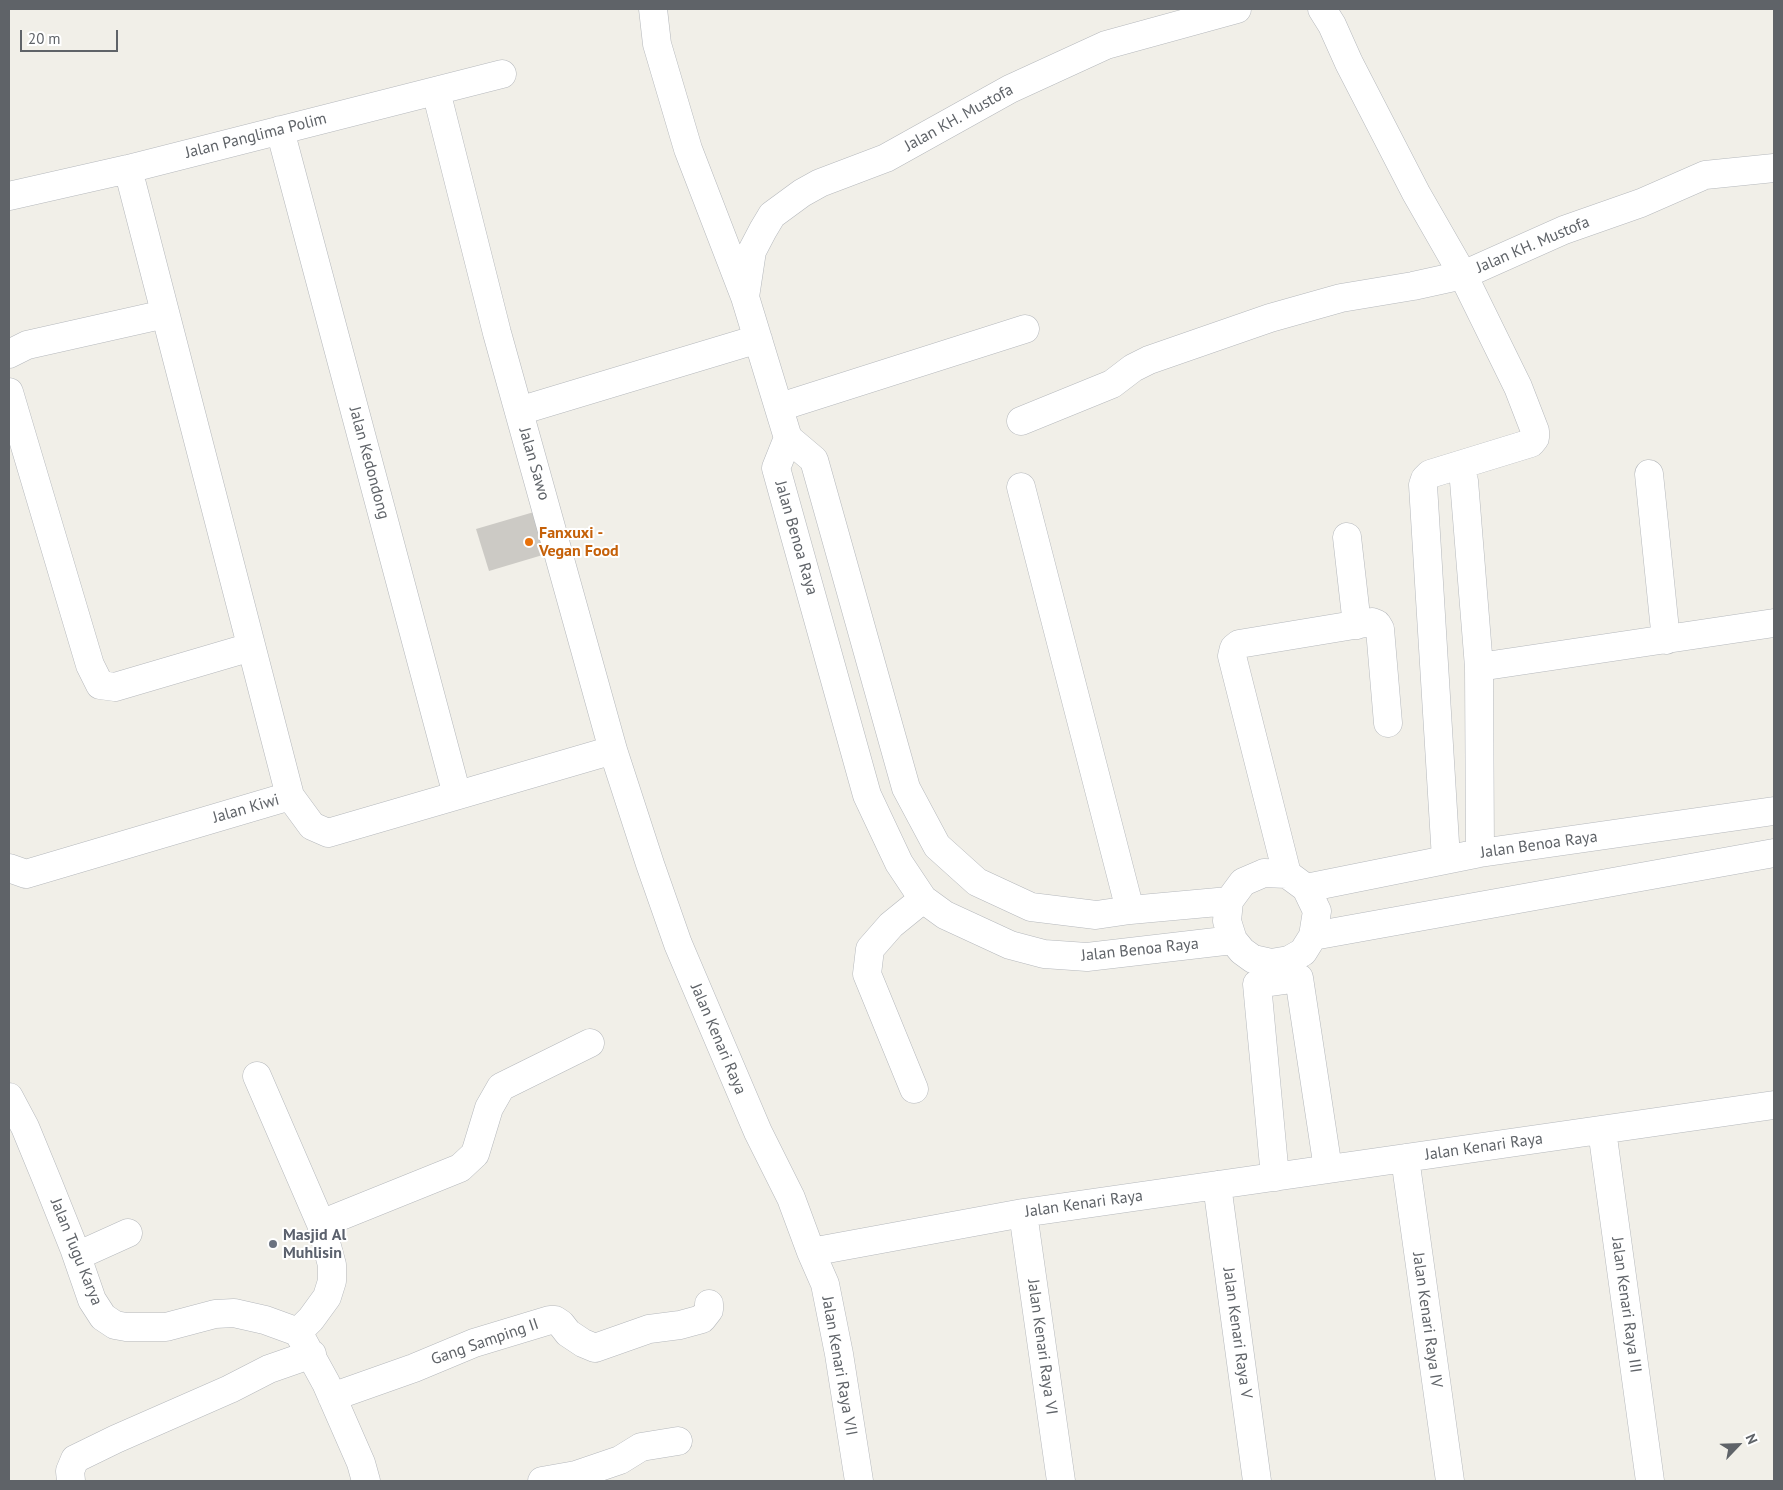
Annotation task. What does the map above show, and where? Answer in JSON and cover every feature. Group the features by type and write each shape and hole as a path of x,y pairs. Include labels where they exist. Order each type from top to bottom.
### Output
{"street":[{"path":"653,9 658,44 688,149 745,297 788,438 814,460 906,788 937,846 977,882 1031,907 1096,915 1230,901"},
{"name":"Jalan KH. Mustofa","path":"745,297 752,251 763,230 772,214 802,193 820,183 886,158 1010,89 1106,45 1237,9"},
{"name":"Jalan KH. Mustofa","path":"1322,9 1332,25 1349,64 1416,193 1463,274 1564,230 1640,203 1705,175 1774,168"},
{"name":"Jalan Panglima Polim","path":"9,196 502,74"},
{"name":"Jalan Sawo","path":"436,91 472,237 519,411 613,750 650,864"},
{"name":"Jalan Kedondong","path":"280,130 457,796"},
{"path":"128,168 164,314 290,796"},
{"path":"1021,421 1112,384 1133,368 1149,360 1270,318 1341,298 1413,286 1463,274 1518,387 1535,431 1535,438 1531,443 1430,474 1424,478 1446,860"},
{"path":"9,354 26,345 164,314"},
{"path":"780,407 1025,329"},
{"path":"519,411 758,339"},
{"path":"9,392 90,666 100,685 116,688 251,647"},
{"name":"Jalan Benoa Raya","path":"788,438 776,468 868,795 899,863 923,899 945,915 1010,945 1044,954 1087,957 1233,940"},
{"path":"1650,474 1666,640"},
{"path":"1464,480 1479,667 1480,853"},
{"path":"1021,488 1130,910"},
{"path":"1347,537 1357,625"},
{"path":"1296,881 1264,872 1243,882 1230,901 1227,921 1233,940 1253,958 1271,963 1289,960 1303,952 1313,936 1317,910 1296,881 1232,656 1234,648 1240,644 1372,622 1377,624 1380,629 1388,723"},
{"path":"1479,667 1774,623"},
{"name":"Jalan Kiwi","path":"9,868 26,874 290,796 312,826 328,833 613,750"},
{"name":"Jalan Benoa Raya","path":"1296,881 1774,811"},
{"path":"1313,936 1774,853"},
{"name":"Jalan Kenari Raya","path":"650,864 678,944 758,1132 791,1198 811,1252 1023,1213 1774,1105"},
{"path":"914,1089 867,974 870,949 891,925 923,899"},
{"path":"1275,1177 1256,984 1299,978 1328,1169"},
{"path":"321,1224 460,1168 475,1154 489,1108 501,1087 590,1042"},
{"path":"71,1481 70,1471 75,1459 230,1389 269,1369 305,1343 311,1319 327,1297 332,1281 332,1266 321,1224 257,1076"},
{"name":"Jalan Tugu Karya","path":"9,1098 28,1135 77,1256 92,1300 103,1317 115,1325 126,1327 166,1327 216,1314 234,1313 305,1343"},
{"name":"Jalan Kenari Raya III","path":"1602,1130 1650,1481"},
{"name":"Jalan Kenari Raya IV","path":"1404,1158 1450,1481"},
{"name":"Jalan Kenari Raya V","path":"1217,1185 1258,1481"},
{"name":"Jalan Kenari Raya VI","path":"1023,1213 1061,1481"},
{"path":"77,1256 128,1233"},
{"name":"Jalan Kenari Raya VII","path":"811,1252 825,1284 859,1481"},
{"name":"Gang Samping II","path":"332,1397 414,1368 474,1343 550,1320 555,1320 583,1343 595,1348 649,1329 680,1325 702,1319 710,1310 708,1304"},
{"path":"305,1343 332,1397 361,1463 366,1481"},
{"path":"542,1481 576,1475 620,1460 641,1447 678,1441"}],"building":[{"path":"534,512 546,554 489,571 476,529"}],"place":[{"name":"Fanxuxi - Vegan Food","path":"529,542"},
{"name":"Masjid Al Muhlisin","path":"273,1244"}]}
